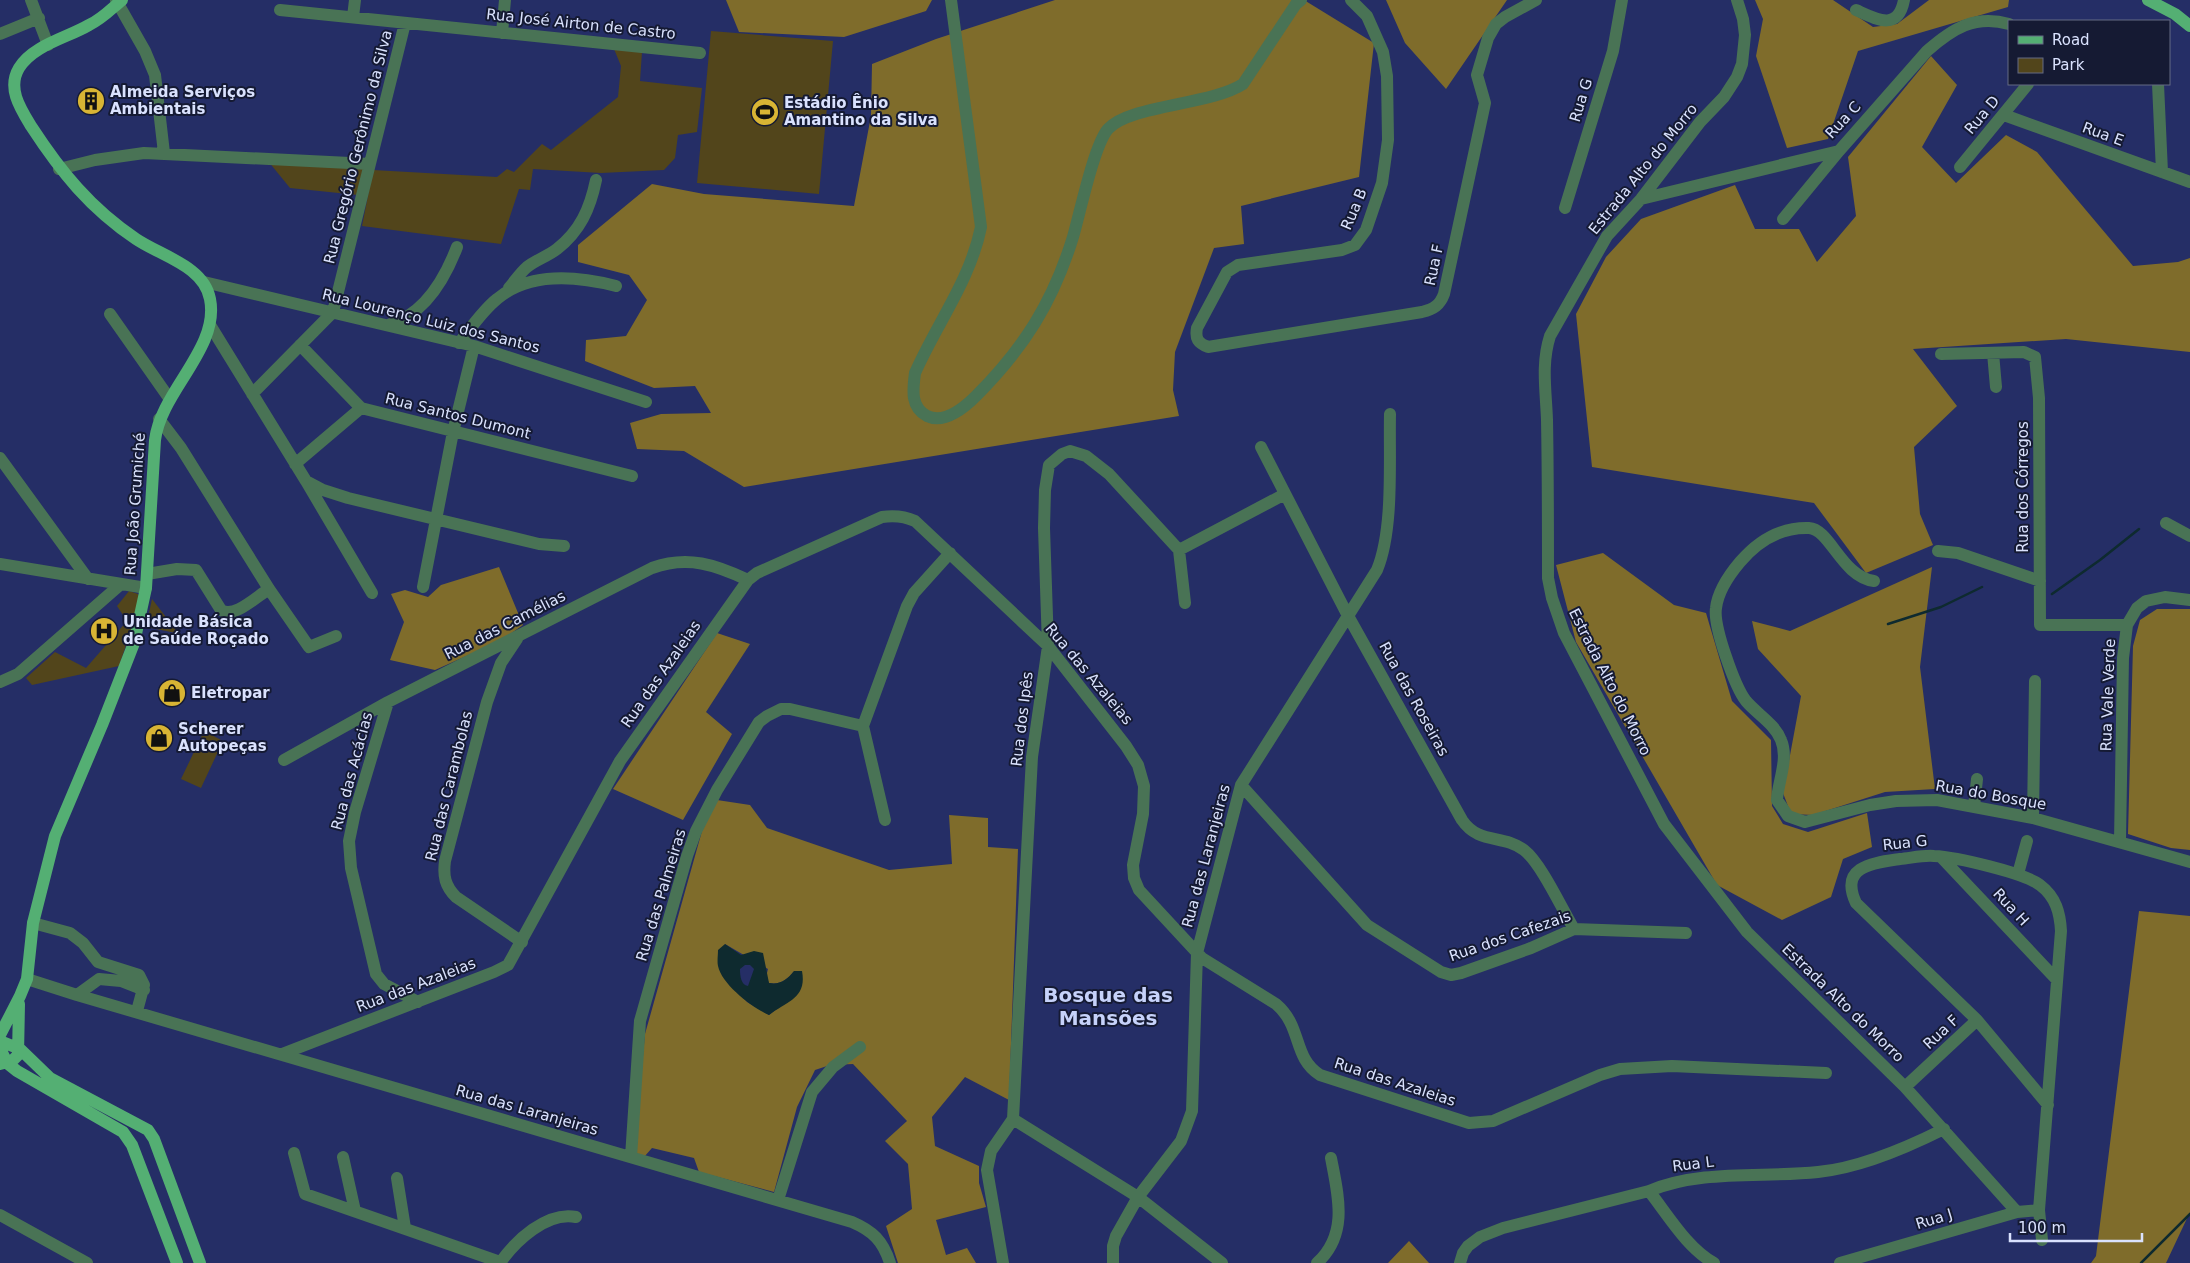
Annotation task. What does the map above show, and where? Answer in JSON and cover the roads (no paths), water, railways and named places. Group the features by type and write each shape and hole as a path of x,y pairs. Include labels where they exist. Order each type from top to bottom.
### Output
{"main road":[{"path":"2148,0 2175,14 2190,26"},
{"path":"119,1 90,25 36,51 23,63 12,83 12,89 27,120 59,169 82,194 130,235 188,268 204,282"},
{"name":"Rua João Grumiché","path":"0,1035 27,979 33,923 55,836 128,662 146,588 155,440 159,420 169,398 196,355 210,325 210,299 204,282"},
{"name":"Rua João Grumiché","path":"20,996 18,1010 20,1049"},
{"path":"0,1041 20,1049 50,1078 148,1130 154,1139 200,1263"},
{"path":"0,1048 4,1063 123,1132 132,1145 177,1263"},
{"path":"4,1063 17,1058 20,1049"}],"street":[{"path":"31,0 48,45"},
{"path":"354,17 355,0"},
{"path":"502,33 505,0"},
{"path":"951,0 981,227 977,248 963,282 915,373 914,404 923,414 934,419 946,417 966,406 1017,352 1042,316 1058,282 1094,162 1106,130 1116,122 1132,116 1223,94 1243,84 1300,0"},
{"name":"Rua F","path":"1197,328 1196,337 1199,343 1208,347 1224,346 1422,312 1432,310 1441,303 1485,104 1477,75 1483,50 1496,24 1515,10 1536,0"},
{"name":"Rua G","path":"1565,208 1613,51 1622,0"},
{"name":"Estrada Alto do Morro","path":"1737,0 1743,19 1745,46 1742,64 1737,77 1724,97 1700,122 1641,200 1607,236 1550,336 1543,365 1547,419 1548,578 1552,598 1564,633 1664,824 1747,932 1905,1087 2016,1212"},
{"path":"1856,10 1882,22 1888,22 1898,13 1904,0"},
{"path":"119,1 145,51 155,75 164,153"},
{"name":"Rua B","path":"1197,328 1226,272 1238,265 1342,250 1355,245 1362,238 1382,183 1387,162 1388,85 1383,52 1375,31 1357,2"},
{"name":"Rua José Airton de Castro","path":"280,10 700,53"},
{"path":"0,34 39,18"},
{"name":"Rua C","path":"1641,200 1839,151 1927,51 1940,39 1955,28 1972,22 1997,20 2008,24"},
{"name":"Rua Gregório Gerônimo da Silva","path":"333,312 406,23"},
{"name":"Rua D","path":"1960,167 2027,85"},
{"path":"2158,85 2162,172"},
{"name":"Rua E","path":"2004,115 2190,182"},
{"path":"1783,219 1839,151"},
{"path":"59,169 125,155 164,153 370,164"},
{"path":"459,342 490,305 506,292 528,267 557,249 575,231 585,218 591,204 596,180"},
{"path":"388,325 406,320 420,307 444,276 457,247"},
{"path":"506,292 523,283 547,278 590,281 616,286"},
{"name":"Rua Lourenço Luiz dos Santos","path":"204,282 474,346 646,402"},
{"path":"252,394 333,312"},
{"path":"110,314 169,398"},
{"path":"210,325 372,593"},
{"path":"295,464 361,408 300,345"},
{"path":"422,587 453,432 474,346"},
{"path":"1993,353 1996,387"},
{"name":"Rua dos Córregos","path":"1941,354 2032,354 2037,363 2040,398 2040,625 2127,625"},
{"name":"Rua Santos Dumont","path":"361,408 632,476"},
{"name":"Rua das Laranjeiras","path":"1112,1263 1113,1246 1116,1236 1138,1197 1181,1141 1192,1111 1197,954 1241,785 1347,614 1377,570 1383,554 1387,529 1390,414"},
{"path":"159,420 181,448 269,589 309,647 336,636"},
{"name":"Rua das Roseiras","path":"1261,447 1347,614 1468,829 1481,836 1523,849 1536,864 1574,929"},
{"name":"Rua dos Ipês","path":"1013,1119 1032,757 1048,646 1045,499 1049,465 1062,454 1078,452 1109,474 1179,550"},
{"path":"0,458 88,579"},
{"path":"306,481 323,490 348,498 539,544 564,546"},
{"path":"1185,603 1179,550 1285,494"},
{"name":"Rua das Azaleias","path":"282,1054 508,965 620,761 748,580 766,569 882,517 892,515 904,516 915,521 1048,646 1126,746 1138,765 1144,786 1143,814 1133,865 1134,878 1139,890 1197,954 1211,965 1286,1012 1296,1031 1306,1063 1320,1075 1469,1123 1494,1121 1600,1075 1627,1068 1672,1066 1826,1073"},
{"path":"2166,523 2190,536"},
{"name":"Rua do Bosque","path":"1874,581 1863,580 1855,575 1819,533 1811,528 1800,529 1772,535 1758,542 1736,568 1718,597 1716,617 1734,682 1745,700 1776,731 1784,750 1777,790 1777,800 1781,810 1788,816 1805,822 1870,805 1926,799 2033,818 2190,862"},
{"path":"1938,551 1958,552 2040,581"},
{"path":"885,820 863,726 907,606 914,593 950,553"},
{"name":"Rua das Camélias","path":"284,760 388,702 519,637 634,576 663,564 688,561 707,563 748,580"},
{"path":"0,564 146,588"},
{"path":"147,574 182,568 196,570 221,610 226,613 234,612 269,589"},
{"path":"0,682 18,674 121,584"},
{"name":"Rua Vale Verde","path":"2120,842 2123,658 2127,625 2137,608 2146,601 2165,597 2190,600"},
{"name":"Rua das Carambolas","path":"519,637 501,663 487,702 445,861 444,873 449,890 456,897 522,942"},
{"path":"2033,818 2035,681"},
{"name":"Rua das Acácias","path":"388,702 354,812 350,829 349,854 376,974 384,984 418,1002"},
{"name":"Rua das Palmeiras","path":"631,1157 640,1021 687,856 696,831 717,790 759,722 776,711 790,709 863,726"},
{"path":"1974,807 1977,779"},
{"name":"Rua dos Cafezais","path":"1241,785 1356,914 1378,934 1441,972 1451,975 1461,973 1574,929 1686,933"},
{"path":"2018,874 2027,841"},
{"name":"Rua G","path":"2042,1240 2039,1210 2048,1105 2057,980 2060,932 2058,908 2051,896 2038,883 2018,874 1941,856 1924,856 1865,865 1853,877 1852,895 1863,911 1977,1020 2048,1105"},
{"name":"Rua H","path":"1941,856 2057,980"},
{"path":"33,923 77,937 98,962 144,990 137,1012"},
{"path":"94,980 98,962"},
{"path":"77,995 94,980 119,974"},
{"name":"Rua das Laranjeiras","path":"27,979 864,1227 876,1235 884,1245 890,1263"},
{"name":"Rua F","path":"1905,1087 1977,1020"},
{"path":"778,1200 812,1092 826,1073 860,1047"},
{"path":"1003,1263 988,1185 987,1161 997,1140 1013,1119 1138,1197 1222,1263"},
{"name":"Rua L","path":"1460,1263 1462,1254 1468,1246 1480,1237 1504,1228 1649,1191 1668,1183 1694,1178 1832,1170 1891,1152 1944,1130"},
{"path":"294,1153 305,1194 500,1263 526,1236 548,1220 561,1216 576,1217"},
{"path":"343,1158 355,1211"},
{"path":"1317,1263 1331,1244 1340,1217 1331,1158"},
{"path":"396,1178 405,1228"},
{"path":"1649,1191 1684,1236 1707,1259 1714,1263"},
{"name":"Rua J","path":"1840,1263 2016,1212 2039,1210"},
{"path":"0,1215 87,1263"}],"waterway":[{"path":"2052,594 2139,529"},
{"path":"1888,624 1941,607 1982,587"},
{"path":"2141,1263 2190,1214"}],"place":[{"name":"Almeida Serviços Ambientais","path":"91,101"},
{"name":"Estádio Ênio Amantino da Silva","path":"765,112"},
{"name":"Unidade Básica de Saúde Roçado","path":"104,631"},
{"name":"Eletropar","path":"172,693"},
{"name":"Scherer Autopeças","path":"159,738"}],"district":[{"name":"Bosque das Mansões","path":"1108,1006"}]}
